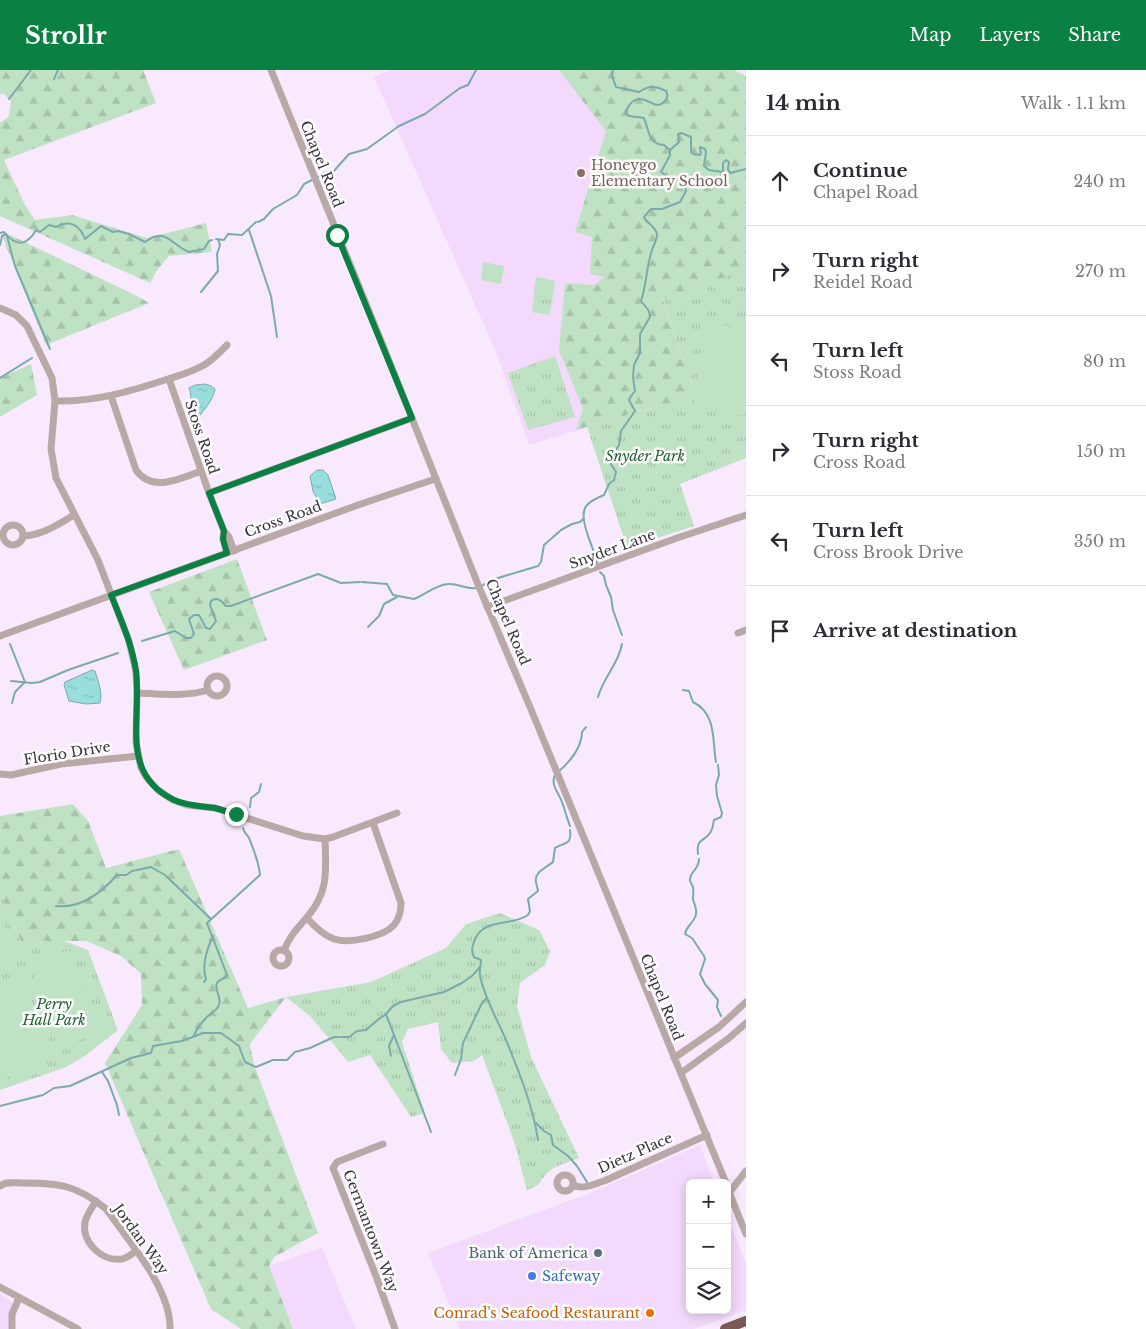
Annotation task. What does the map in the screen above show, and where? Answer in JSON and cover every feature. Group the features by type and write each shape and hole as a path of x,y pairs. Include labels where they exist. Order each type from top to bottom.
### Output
{"highway":[{"path":"725,1329 746,1321"}],"street":[{"name":"Chapel Road","path":"271,70 487,607 724,1179"},
{"path":"0,308 16,315 27,326 52,378 55,401 52,442 56,478 98,560 129,641 136,672 136,742 141,768 147,778 158,790 173,800 187,805 222,810 304,836 324,839 341,835 397,813"},
{"path":"55,401 88,400 111,396 169,379 205,365 227,344"},
{"name":"Stoss Road","path":"169,379 209,493 224,531 229,537 231,552"},
{"path":"111,396 136,470 140,475 160,484 201,471"},
{"path":"209,493 412,418"},
{"name":"Cross Road","path":"0,636 435,479"},
{"name":"Snyder Lane","path":"487,607 746,514"},
{"path":"23,536 47,531 74,515"},
{"path":"738,633 746,630"},
{"path":"137,693 180,695 196,694 208,690"},
{"name":"Florio Drive","path":"0,774 11,775 61,764 138,756"},
{"path":"307,918 323,934 336,940 344,941 371,937 394,926 400,913 400,897 373,823"},
{"path":"284,951 290,935 307,918 319,902 324,888 326,876 324,839"},
{"path":"674,1058 719,1027 746,1002"},
{"path":"681,1072 722,1043 746,1023"},
{"name":"Dietz Place","path":"572,1185 577,1187 589,1186 604,1181 707,1136"},
{"name":"Germantown Way","path":"384,1144 337,1162 333,1168 395,1329"},
{"path":"731,1187 746,1171"},
{"name":"Jordan Way","path":"1,1183 62,1185 85,1193 106,1209 159,1286 168,1307 170,1329"},
{"path":"731,1197 746,1234"},
{"path":"96,1201 87,1216 85,1228 88,1240 93,1248 102,1255 117,1259 128,1257 136,1251"},
{"path":"0,1287 78,1329"},
{"path":"12,1329 12,1314 19,1298"}],"shaded area":[{"name":"Honeygo Elementary School","path":"392,70 734,70 746,76 746,269 663,299 695,395 529,445 496,352 374,77"},
{"path":"700,1145 713,1179 686,1179 686,1314 731,1314 731,1226 746,1263 746,1310 694,1329 460,1329 428,1253 588,1194"},
{"path":"322,1248 356,1329 293,1329 269,1266"},
{"path":"0,1294 18,1306 15,1315 15,1329 0,1329"}],"green space":[{"path":"0,70 143,70 156,103 4,160 25,205 35,220 72,215 147,238 206,223 212,252 169,256 157,270 150,283 0,216 0,123 9,116 11,101 4,94 0,94"},
{"path":"559,70 734,70 746,76 746,269 663,299 695,395 576,430 583,409 559,350 565,283 595,285 604,277 590,274 592,237 575,232 606,131"},
{"path":"8,234 149,303 46,345 2,236"},
{"path":"483,262 504,266 501,284 481,280"},
{"name":"Snyder Park","path":"746,269 746,458 680,484 694,526 627,548 587,427 695,395 663,298"},
{"path":"536,277 555,281 550,315 532,312"},
{"path":"708,323 746,329 746,406 744,416 694,407"},
{"path":"555,356 575,417 528,430 508,373"},
{"path":"31,364 37,395 0,417 0,378"},
{"path":"689,413 697,421 683,435 675,427"},
{"path":"237,559 267,640 184,670 149,592"},
{"path":"73,804 88,821 106,868 179,849 248,1008 286,997 250,1044 254,1065 318,1233 274,1257 269,1266 293,1329 241,1329 211,1309 105,1063 142,1005 141,974 121,956 86,941 45,941 24,948 0,891 0,816"},
{"name":"Perry Hall Park","path":"0,891 24,948 56,940 88,950 118,1030 85,1056 66,1067 0,1090"},
{"path":"0,912 19,960 0,967"},
{"path":"500,913 539,930 550,951 545,965 520,983 517,1006 531,1057 579,1158 554,1168 547,1173 538,1185 527,1190 515,1144 482,1055 474,1061 452,1063 441,1049 438,1022 408,1029 402,1042 425,1113 411,1117 370,1055 348,1062 311,1017 286,997 371,982 446,948 466,924"},
{"path":"69,950 102,1031 62,1047 30,966"},
{"path":"20,974 56,1056 1,1080 0,982"}],"water":[{"path":"205,384 215,389 214,393 210,402 196,420 189,388"},
{"path":"317,470 323,470 328,475 336,499 319,503 313,491 310,476"},
{"path":"92,670 95,671 100,687 100,703 86,704 69,701 64,685 65,682"}],"waterway":[{"path":"9,99 31,70"},
{"path":"54,79 58,70"},
{"path":"318,177 323,173 333,172 349,154 367,149 399,126 425,114 460,88 468,85 476,70"},
{"path":"613,70 612,76 616,87 639,92 652,87 666,91 667,98 661,104 655,105 643,99 637,99 631,103 626,113 629,116 644,118 652,139 670,150"},
{"path":"670,150 679,142 678,134 681,133 691,137 691,150 693,154 700,155 700,147 705,149 704,166 709,170 723,172 723,163 726,160 729,162 728,169 730,173 746,169"},
{"path":"597,563 585,525 584,510 587,505 604,495 609,484 614,480 616,472 611,464 611,458 619,445 621,431 635,411 629,400 635,391 634,365 640,353 640,334 650,317 649,311 641,301 650,256 657,235 655,229 644,217 651,209 662,209 680,202 686,191 684,179 667,177 661,172 670,155 670,150"},
{"path":"258,222 264,219 273,209 297,195 304,184 312,180"},
{"path":"216,239 224,240 228,234 242,235 256,222"},
{"path":"0,233 4,232 8,237 21,243 29,239 36,230 40,232 49,225 56,227 70,224 78,227 85,239 101,226 113,232 118,231 129,234 145,242 152,238 163,236 189,252 204,249 209,241 212,240"},
{"path":"249,230 271,296 277,337"},
{"path":"0,245 2,236 6,234"},
{"path":"7,236 15,266 50,349"},
{"path":"201,292 218,271 217,254 220,245 218,239"},
{"path":"0,378 32,358"},
{"path":"561,530 583,519"},
{"path":"481,586 498,578 538,566 541,562 544,545 560,531"},
{"path":"600,572 604,576 622,635"},
{"path":"142,641 175,631 186,638 191,638 194,634 189,619 194,615 199,615 206,628 210,629 216,621 210,605 213,600 218,599 226,606 231,606 318,574 341,583 360,582"},
{"path":"362,582 387,584 393,595 414,599 443,585 452,584 476,588"},
{"path":"368,627 379,616 384,604 397,597"},
{"path":"10,644 25,682"},
{"path":"598,697 603,683 618,658 622,644"},
{"path":"11,681 40,682 118,653"},
{"path":"12,703 15,692 25,682"},
{"path":"683,690 689,691 693,702 701,707 710,720 716,762"},
{"path":"558,772 574,754 580,743 582,732 586,727"},
{"path":"698,854 699,843 708,836 714,820 721,817 722,813 716,785 719,775 718,765"},
{"path":"555,775 554,786 570,826"},
{"path":"250,807 251,798 259,792 261,784"},
{"path":"194,1035 202,1022 218,1007 220,1001 216,986 227,975 207,923 260,875 259,866 249,838 243,828"},
{"path":"538,1140 533,1115 521,1077 484,991 480,973 481,960 474,957 472,949 478,934 483,929 521,919 528,915 530,911 528,899 538,891 537,876 553,862 555,848 569,841 570,830"},
{"path":"699,859 698,866 691,874 690,880 693,886 696,914 685,934 692,938 704,956 705,959 700,974 705,984 718,1000 717,1007 721,1016"},
{"path":"56,906 74,905 82,902 98,893 117,875 126,875 132,871 151,867 165,875 211,919"},
{"path":"204,982 206,979 205,957 213,936"},
{"path":"342,1037 349,1037 357,1031 366,1030 393,1006 401,1002 444,992 462,983 480,967"},
{"path":"455,1075 461,1059 463,1043 482,1003 487,998"},
{"path":"386,1014 431,1132"},
{"path":"0,1106 43,1095 54,1088 70,1086 131,1058 151,1053 153,1046 182,1041 203,1033 221,1033 239,1046 245,1062 256,1067 273,1060 287,1060 295,1052 310,1048 334,1037 340,1037"},
{"path":"391,1056 389,1046 394,1035"},
{"path":"102,1072 108,1081 119,1115"},
{"path":"536,1123 551,1135 553,1145 568,1156 587,1182"}],"place":[{"name":"Honeygo Elementary School","path":"581,173"},
{"name":"Bank of America","path":"598,1253"},
{"name":"Safeway","path":"532,1276"},
{"name":"Conrad's Seafood Restaurant","path":"650,1313"}],"route":[{"path":"236,814 215,808 187,805 173,800 158,790 141,768 136,742 136,672 129,641 111,595 227,553 223,539 224,531 209,493 412,418 337,235"}]}
